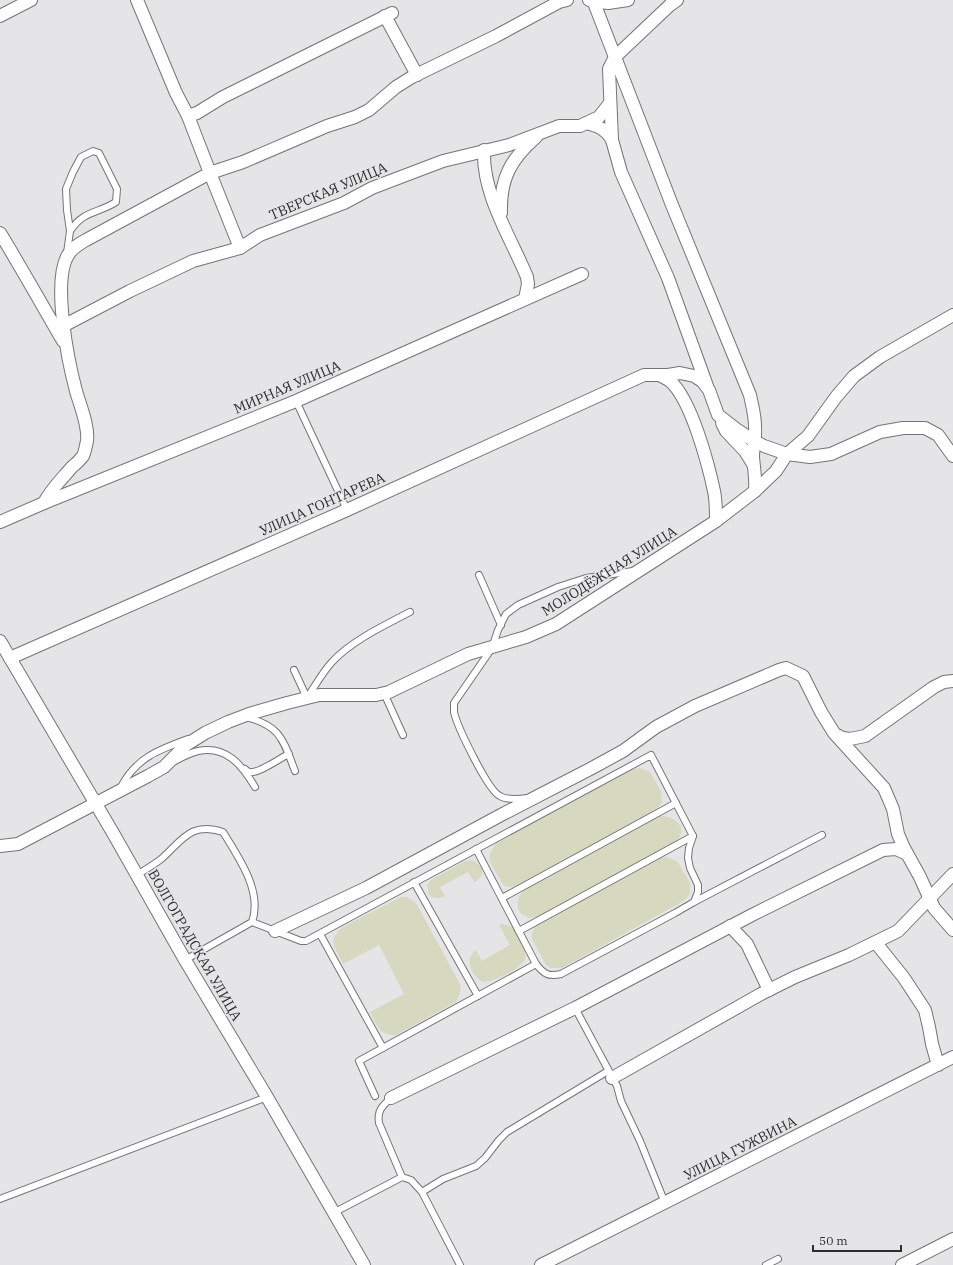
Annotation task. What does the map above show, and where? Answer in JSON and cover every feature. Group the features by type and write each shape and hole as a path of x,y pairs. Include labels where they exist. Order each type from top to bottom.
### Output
{"street":[{"path":"0,16 32,0"},
{"path":"137,0 176,93 188,116 240,248"},
{"path":"44,503 49,493 83,456 87,440 84,421 75,389 63,326 60,294 63,271 67,256 71,250 82,242 210,174 255,157 327,126 355,117 369,110 396,87 417,75 496,36 538,12 559,2 567,0"},
{"path":"592,0 608,3 628,0"},
{"path":"592,0 672,205 750,395 755,414 755,492"},
{"path":"677,0 670,4 615,57 609,69 612,140 621,172 668,278 718,415 726,431 745,451 754,465"},
{"path":"188,116 197,113 223,97 388,15 417,75"},
{"name":"ТВЕРСКАЯ УЛИЦА","path":"63,326 130,291 193,261 240,248 260,235 344,203 372,188 443,161 509,144 559,126 580,126 599,117 610,103"},
{"path":"586,123 603,129 608,133 612,140"},
{"path":"502,222 501,195 510,166 516,156 542,132"},
{"path":"484,150 486,174 493,199 527,277 528,284 525,299"},
{"path":"0,233 67,347"},
{"name":"МИРНАЯ УЛИЦА","path":"0,522 296,401 582,274"},
{"name":"МОЛОДЁЖНАЯ УЛИЦА","path":"0,846 18,844 120,791 164,767 186,745 205,733 243,716 287,702 319,696 376,695 384,693 468,654 526,637 556,624 716,521 755,492 776,471 787,454 808,436 836,397 854,376 880,356 953,315"},
{"path":"680,373 691,363 693,344"},
{"path":"659,375 680,373 694,376 702,381 709,390"},
{"name":"УЛИЦА ГОНТАРЕВА","path":"10,658 347,510 644,375 659,375"},
{"path":"659,375 670,381 689,407 703,449 714,492 716,521"},
{"path":"718,415 736,430 754,441 787,454 810,457 831,454 880,432 903,428 925,428 938,435 953,456"},
{"name":"ВОЛГОГРАДСКАЯ УЛИЦА","path":"0,641 96,803 185,960 335,1212 364,1265"},
{"path":"275,931 366,888 592,768 623,751 656,727 695,706 778,670 786,668 803,676 821,712 834,733 884,788 893,808 898,834 906,854 920,877 934,908 953,930"},
{"path":"834,733 843,738 850,739 865,736 953,672"},
{"path":"934,687 944,682 953,681"},
{"path":"391,1098 574,1008 730,926 883,850 889,844 894,835 896,820"},
{"path":"883,850 896,849 906,854"},
{"path":"610,1074 769,990 876,943 898,931 953,874"},
{"path":"730,926 747,944 769,990"},
{"path":"876,943 904,978 925,1010 938,1065"},
{"name":"УЛИЦА ГУЖВИНА","path":"541,1265 953,1057"},
{"path":"902,1265 953,1239"}],"lane":[{"path":"67,256 70,231 66,189 81,157 93,151 99,153 117,189 116,202 82,217 76,221 70,231"},
{"path":"296,401 347,510"},
{"path":"533,798 515,799 500,796 490,786 467,744 454,712 454,703 492,648 506,614 518,605 558,587 586,578 641,570"},
{"path":"479,575 501,625"},
{"path":"307,698 323,672 333,661 370,634 410,612"},
{"path":"294,670 307,698"},
{"path":"384,693 404,735"},
{"path":"243,716 260,720 270,726 278,734 284,742 295,771"},
{"path":"120,791 128,775 138,764 149,756 167,747 205,733"},
{"path":"164,767 197,751 209,750 220,751 232,758 243,768 250,772 256,772 289,754"},
{"path":"252,922 301,941 306,941 651,755 693,836 689,848 688,858 690,868 698,885 698,892 694,902"},
{"path":"243,768 255,787"},
{"path":"502,898 676,803"},
{"path":"137,875 161,859 177,843 195,830 202,828 212,828 223,832 248,875 255,913 252,922 185,960"},
{"path":"476,849 536,964 541,971 553,976 561,974 822,835"},
{"path":"519,931 693,836"},
{"path":"414,882 478,996"},
{"path":"320,934 383,1048"},
{"path":"374,1096 359,1061 536,964"},
{"path":"574,1008 617,1086 621,1102 640,1141 665,1203"},
{"path":"422,1192 443,1179 476,1166 485,1158 507,1132 610,1074"},
{"path":"0,1199 267,1097"},
{"path":"391,1098 380,1108 377,1115 402,1177"},
{"path":"335,1212 402,1177 411,1180 422,1192 460,1265"},
{"path":"766,1265 778,1259"}],"green space":[{"path":"640,768 650,772 661,791 662,802 656,810 519,886 509,887 503,885 489,860 495,844 633,769"},
{"path":"659,816 670,817 681,826 680,836 676,842 539,917 529,918 520,913 518,901 524,890"},
{"path":"667,857 677,861 690,883 690,893 688,897 680,903 562,968 551,968 546,965 532,939 532,933 536,925 661,858"},
{"path":"471,860 476,862 482,868 482,875 478,880 474,882 468,872 440,887 445,896 437,898 429,895 427,885 431,880 465,861"},
{"path":"401,897 407,897 416,903 460,984 460,991 456,1002 396,1035 390,1035 379,1029 370,1012 404,994 379,945 343,964 333,942 334,937 341,928"},
{"path":"502,924 511,926 517,932 524,947 526,956 522,963 513,971 493,980 483,982 475,976 470,967 470,958 476,950 482,961 510,945 499,925"}]}
